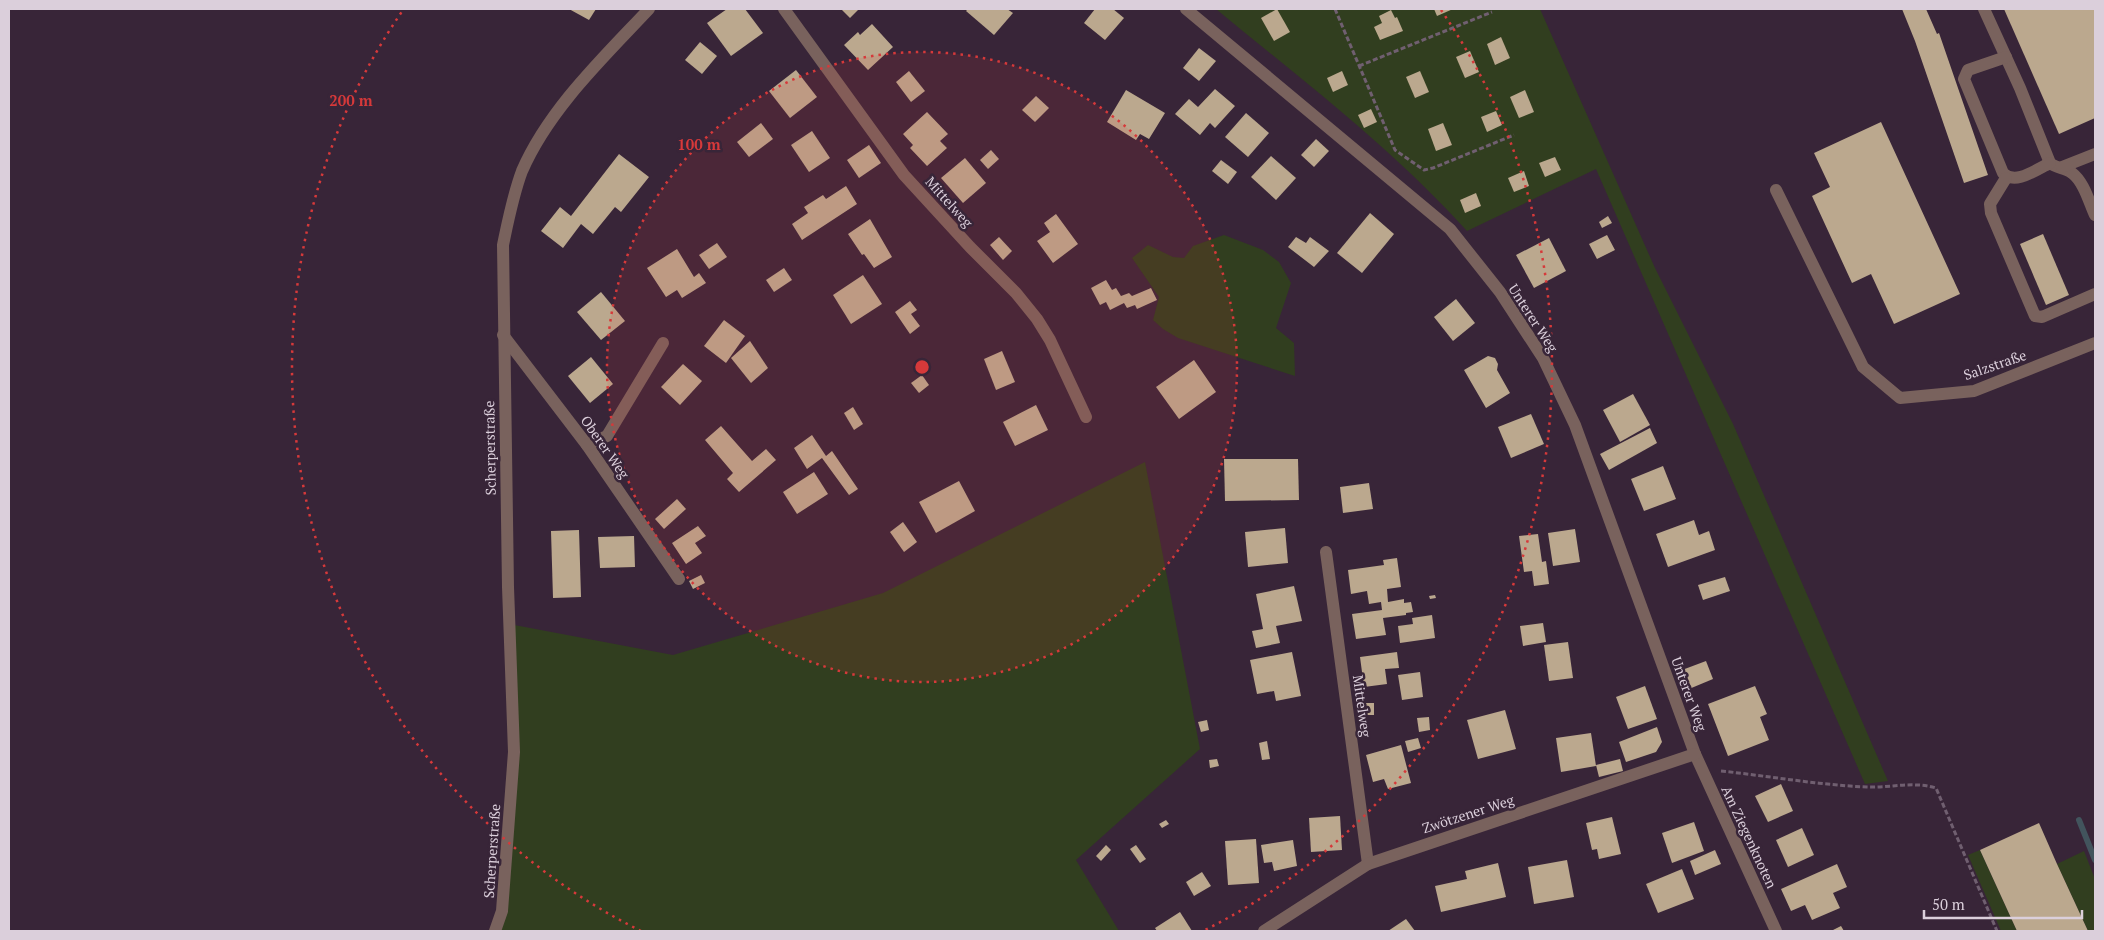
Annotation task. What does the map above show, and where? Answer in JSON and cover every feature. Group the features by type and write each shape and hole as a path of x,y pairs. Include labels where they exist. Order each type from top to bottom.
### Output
{"street":[{"name":"Scherperstraße","path":"495,931 502,911 514,752 508,587 503,246 513,199 523,171 541,135 608,52 649,9"},
{"name":"Mittelweg","path":"784,9 904,175 970,247 1016,293 1037,319 1050,340 1086,417"},
{"name":"Unterer Weg","path":"1186,9 1450,229 1500,292 1542,358 1574,425 1695,754"},
{"path":"1984,9 2056,165 2071,172 2079,180 2095,215"},
{"path":"2006,57 1968,70 1964,79 2006,178"},
{"path":"2006,178 2019,178 2095,154"},
{"path":"2006,178 1990,204 1991,213 2035,316 2042,317 2095,294"},
{"name":"Salzstraße","path":"1776,190 1863,366 1900,398 1974,391 2095,343"},
{"name":"Oberer Weg","path":"503,335 587,445 678,579"},
{"path":"587,445 607,436 663,343"},
{"name":"Mittelweg","path":"1326,552 1368,864"},
{"name":"Zwötzener Weg","path":"1264,931 1368,864 1695,754"},
{"name":"Am Ziegenknoten","path":"1695,754 1776,931"}],"path":[{"path":"1334,9 1395,150 1424,170 1514,135"},
{"path":"1359,66 1492,12"},
{"path":"1695,754 1716,771 1868,787 1926,785 1936,788 1997,931"}],"green space":[{"path":"1216,9 1540,9 1655,268 1733,424 1888,781 1865,784 1596,169 1467,231 1408,171 1377,143"},
{"path":"1224,235 1263,250 1279,262 1291,283 1276,328 1294,343 1295,376 1178,338 1153,320 1159,297 1132,258 1148,245 1173,257 1184,258 1193,246"},
{"path":"1145,462 1200,749 1076,860 1119,931 495,931 514,752 509,624 673,655 883,593"},
{"path":"1980,850 2017,931 2001,931 1968,855"},
{"path":"2084,851 2095,879 2095,931 2088,931 2057,864"}],"building":[{"path":"569,9 596,9 589,20"},
{"path":"727,9 745,9 763,33 731,56 707,23"},
{"path":"841,9 859,9 850,18"},
{"path":"968,9 1007,9 1013,13 994,35 966,11"},
{"path":"1095,9 1113,9 1124,18 1105,40 1084,23"},
{"path":"1277,9 1290,32 1274,41 1261,18"},
{"path":"1434,9 1453,9 1437,16"},
{"path":"1902,9 1926,9 1937,34 1939,33 1988,175 1964,183 1915,41"},
{"path":"2004,9 2095,9 2095,118 2059,134"},
{"path":"1391,10 1395,18 1397,17 1403,31 1380,40 1374,27 1382,23 1379,16"},
{"path":"872,24 893,47 868,70 844,45 858,32 860,35"},
{"path":"1501,37 1510,58 1495,65 1487,44"},
{"path":"700,42 717,56 702,74 685,60"},
{"path":"1199,48 1216,61 1199,81 1183,68"},
{"path":"1470,51 1479,72 1465,78 1456,57"},
{"path":"796,70 817,97 790,118 769,91"},
{"path":"909,71 925,91 911,102 896,82"},
{"path":"1342,71 1348,85 1333,92 1327,78"},
{"path":"1420,71 1429,92 1415,98 1406,77"},
{"path":"1215,89 1235,106 1215,128 1210,123 1200,135 1175,114 1189,99 1198,107"},
{"path":"1126,90 1165,113 1149,139 1140,134 1136,140 1107,122"},
{"path":"1525,90 1534,112 1519,118 1510,97"},
{"path":"1036,96 1049,108 1035,122 1022,110"},
{"path":"1371,109 1377,122 1364,128 1358,115"},
{"path":"1496,111 1502,125 1487,132 1481,117"},
{"path":"927,112 948,134 940,141 947,148 927,166 910,148 913,145 903,134"},
{"path":"1246,113 1269,133 1248,157 1225,137"},
{"path":"1881,122 1960,294 1894,324 1871,274 1852,283 1812,196 1830,187 1814,153"},
{"path":"761,123 773,139 749,157 737,142"},
{"path":"1443,123 1452,145 1436,151 1428,129"},
{"path":"812,131 830,158 809,172 791,145"},
{"path":"1316,139 1329,151 1314,167 1301,155"},
{"path":"869,145 881,163 859,178 847,160"},
{"path":"991,150 999,159 988,169 980,160"},
{"path":"619,154 649,177 621,212 615,207 593,234 581,224 563,248 541,231 560,207 571,216"},
{"path":"1271,156 1296,178 1276,200 1251,177"},
{"path":"1555,157 1561,170 1545,177 1539,163"},
{"path":"965,158 986,183 963,203 941,178"},
{"path":"1221,160 1237,172 1228,184 1212,171"},
{"path":"1524,171 1529,186 1514,192 1508,178"},
{"path":"846,186 857,204 802,240 792,224 808,213 804,207 823,195 826,199"},
{"path":"1476,193 1481,206 1465,213 1460,200"},
{"path":"1370,213 1394,234 1362,273 1337,253"},
{"path":"1056,214 1078,244 1053,263 1037,241 1050,232 1044,223"},
{"path":"1608,216 1612,223 1602,228 1599,222"},
{"path":"870,219 892,257 874,268 864,254 862,255 848,234"},
{"path":"2043,234 2069,295 2046,305 2020,244"},
{"path":"1607,235 1615,250 1597,259 1589,244"},
{"path":"999,237 1012,251 1003,260 990,245"},
{"path":"1296,237 1306,243 1310,237 1329,251 1314,267 1288,247"},
{"path":"1549,238 1566,271 1534,288 1516,255"},
{"path":"717,243 727,257 709,269 699,255"},
{"path":"677,249 694,277 699,273 706,283 682,298 677,290 666,297 647,268"},
{"path":"784,268 792,280 774,292 766,280"},
{"path":"863,275 882,304 851,324 833,295"},
{"path":"1106,280 1112,290 1116,288 1121,296 1129,293 1132,296 1151,288 1157,300 1137,309 1135,305 1127,308 1124,303 1110,310 1106,302 1100,305 1091,288"},
{"path":"601,292 625,321 601,340 577,312"},
{"path":"1456,299 1475,323 1453,341 1434,317"},
{"path":"910,301 917,310 911,314 920,326 910,334 895,312"},
{"path":"724,320 745,336 726,363 704,346"},
{"path":"750,341 768,368 751,383 731,358"},
{"path":"1002,351 1015,382 996,390 984,359"},
{"path":"1488,356 1495,358 1498,364 1497,370 1510,393 1486,408 1464,370"},
{"path":"591,357 613,384 590,403 568,376"},
{"path":"1194,360 1216,392 1179,419 1156,387"},
{"path":"683,364 702,381 680,405 661,387"},
{"path":"922,375 929,385 919,393 911,383"},
{"path":"1633,394 1650,425 1620,442 1603,410"},
{"path":"1036,405 1048,430 1015,446 1003,422"},
{"path":"853,407 863,424 854,430 844,413"},
{"path":"1531,414 1544,444 1511,458 1498,427"},
{"path":"721,426 752,461 766,449 776,460 739,492 727,479 733,473 705,440"},
{"path":"1650,428 1657,443 1609,470 1600,454"},
{"path":"812,435 826,456 832,451 858,489 849,495 822,458 807,469 794,448"},
{"path":"1224,459 1298,459 1299,500 1225,501"},
{"path":"1663,466 1676,499 1644,511 1631,479"},
{"path":"814,472 828,494 797,514 783,492"},
{"path":"959,481 975,511 936,533 919,502"},
{"path":"1369,483 1373,509 1343,513 1340,487"},
{"path":"677,499 686,509 664,529 655,519"},
{"path":"1694,520 1699,535 1709,531 1715,550 1668,567 1656,534"},
{"path":"903,522 917,542 904,552 890,532"},
{"path":"698,526 706,536 695,543 702,553 686,564 672,543"},
{"path":"1285,528 1288,563 1248,567 1245,532"},
{"path":"1575,529 1580,562 1553,566 1548,533"},
{"path":"579,530 581,597 553,598 551,531"},
{"path":"1538,534 1542,562 1546,561 1549,584 1534,586 1532,571 1524,572 1519,536"},
{"path":"634,536 635,567 600,568 598,537"},
{"path":"1397,558 1401,587 1387,589 1388,602 1404,599 1404,603 1411,602 1413,612 1406,613 1406,615 1383,618 1386,635 1356,639 1352,614 1382,610 1381,602 1369,604 1367,591 1351,594 1348,570 1384,565 1383,560"},
{"path":"701,575 705,583 693,589 689,581"},
{"path":"1725,577 1730,591 1703,600 1698,585"},
{"path":"1294,586 1302,621 1276,626 1280,643 1256,648 1252,631 1263,629 1256,594"},
{"path":"1435,595 1436,598 1430,599 1429,596"},
{"path":"1432,615 1435,638 1400,643 1398,626 1413,624 1412,618"},
{"path":"1543,623 1546,642 1523,646 1520,626"},
{"path":"1568,642 1573,678 1549,681 1544,645"},
{"path":"1292,652 1301,696 1276,701 1274,691 1257,694 1250,660"},
{"path":"1397,652 1399,668 1385,669 1387,684 1364,687 1360,657"},
{"path":"1706,661 1713,679 1689,689 1682,670"},
{"path":"1420,672 1423,697 1402,700 1398,675"},
{"path":"1645,686 1657,719 1628,729 1616,697"},
{"path":"1755,686 1767,714 1760,717 1769,740 1728,756 1708,704"},
{"path":"1361,703 1374,703 1374,715 1362,715"},
{"path":"1505,710 1516,749 1478,759 1467,720"},
{"path":"1429,717 1430,730 1419,732 1417,718"},
{"path":"1207,720 1209,730 1201,732 1198,722"},
{"path":"1657,727 1662,742 1656,752 1626,762 1619,742"},
{"path":"1591,733 1596,766 1561,772 1556,738"},
{"path":"1418,738 1421,748 1408,752 1405,741"},
{"path":"1267,741 1270,759 1262,760 1259,743"},
{"path":"1401,745 1411,783 1388,789 1384,779 1373,782 1366,755"},
{"path":"1217,759 1219,766 1210,768 1209,760"},
{"path":"1620,759 1623,771 1599,777 1596,765"},
{"path":"1781,784 1793,811 1768,822 1755,796"},
{"path":"1340,816 1342,850 1311,852 1309,818"},
{"path":"1612,817 1621,854 1599,859 1597,849 1592,850 1586,823"},
{"path":"1166,820 1169,824 1162,828 1159,824"},
{"path":"1694,822 1704,851 1672,863 1662,833"},
{"path":"2039,823 2088,931 2017,931 1980,850"},
{"path":"1802,828 1814,855 1788,867 1776,840"},
{"path":"1256,839 1259,883 1228,885 1225,841"},
{"path":"1293,840 1297,866 1274,871 1272,862 1264,863 1261,845"},
{"path":"1106,845 1111,850 1101,861 1096,856"},
{"path":"1136,845 1146,859 1140,863 1130,849"},
{"path":"1715,850 1721,864 1695,875 1690,861"},
{"path":"1567,860 1574,897 1534,904 1528,867"},
{"path":"1498,863 1506,897 1441,912 1435,886 1467,879 1465,871"},
{"path":"1837,864 1847,887 1833,893 1840,908 1812,920 1805,905 1791,911 1781,889"},
{"path":"1682,869 1694,899 1658,913 1646,884"},
{"path":"1202,872 1211,886 1194,896 1186,882"},
{"path":"1180,912 1192,931 1157,931 1155,928"},
{"path":"1406,919 1415,931 1388,931"},
{"path":"1841,926 1844,931 1831,931"}],"waterway":[{"path":"2079,820 2095,860"}]}
